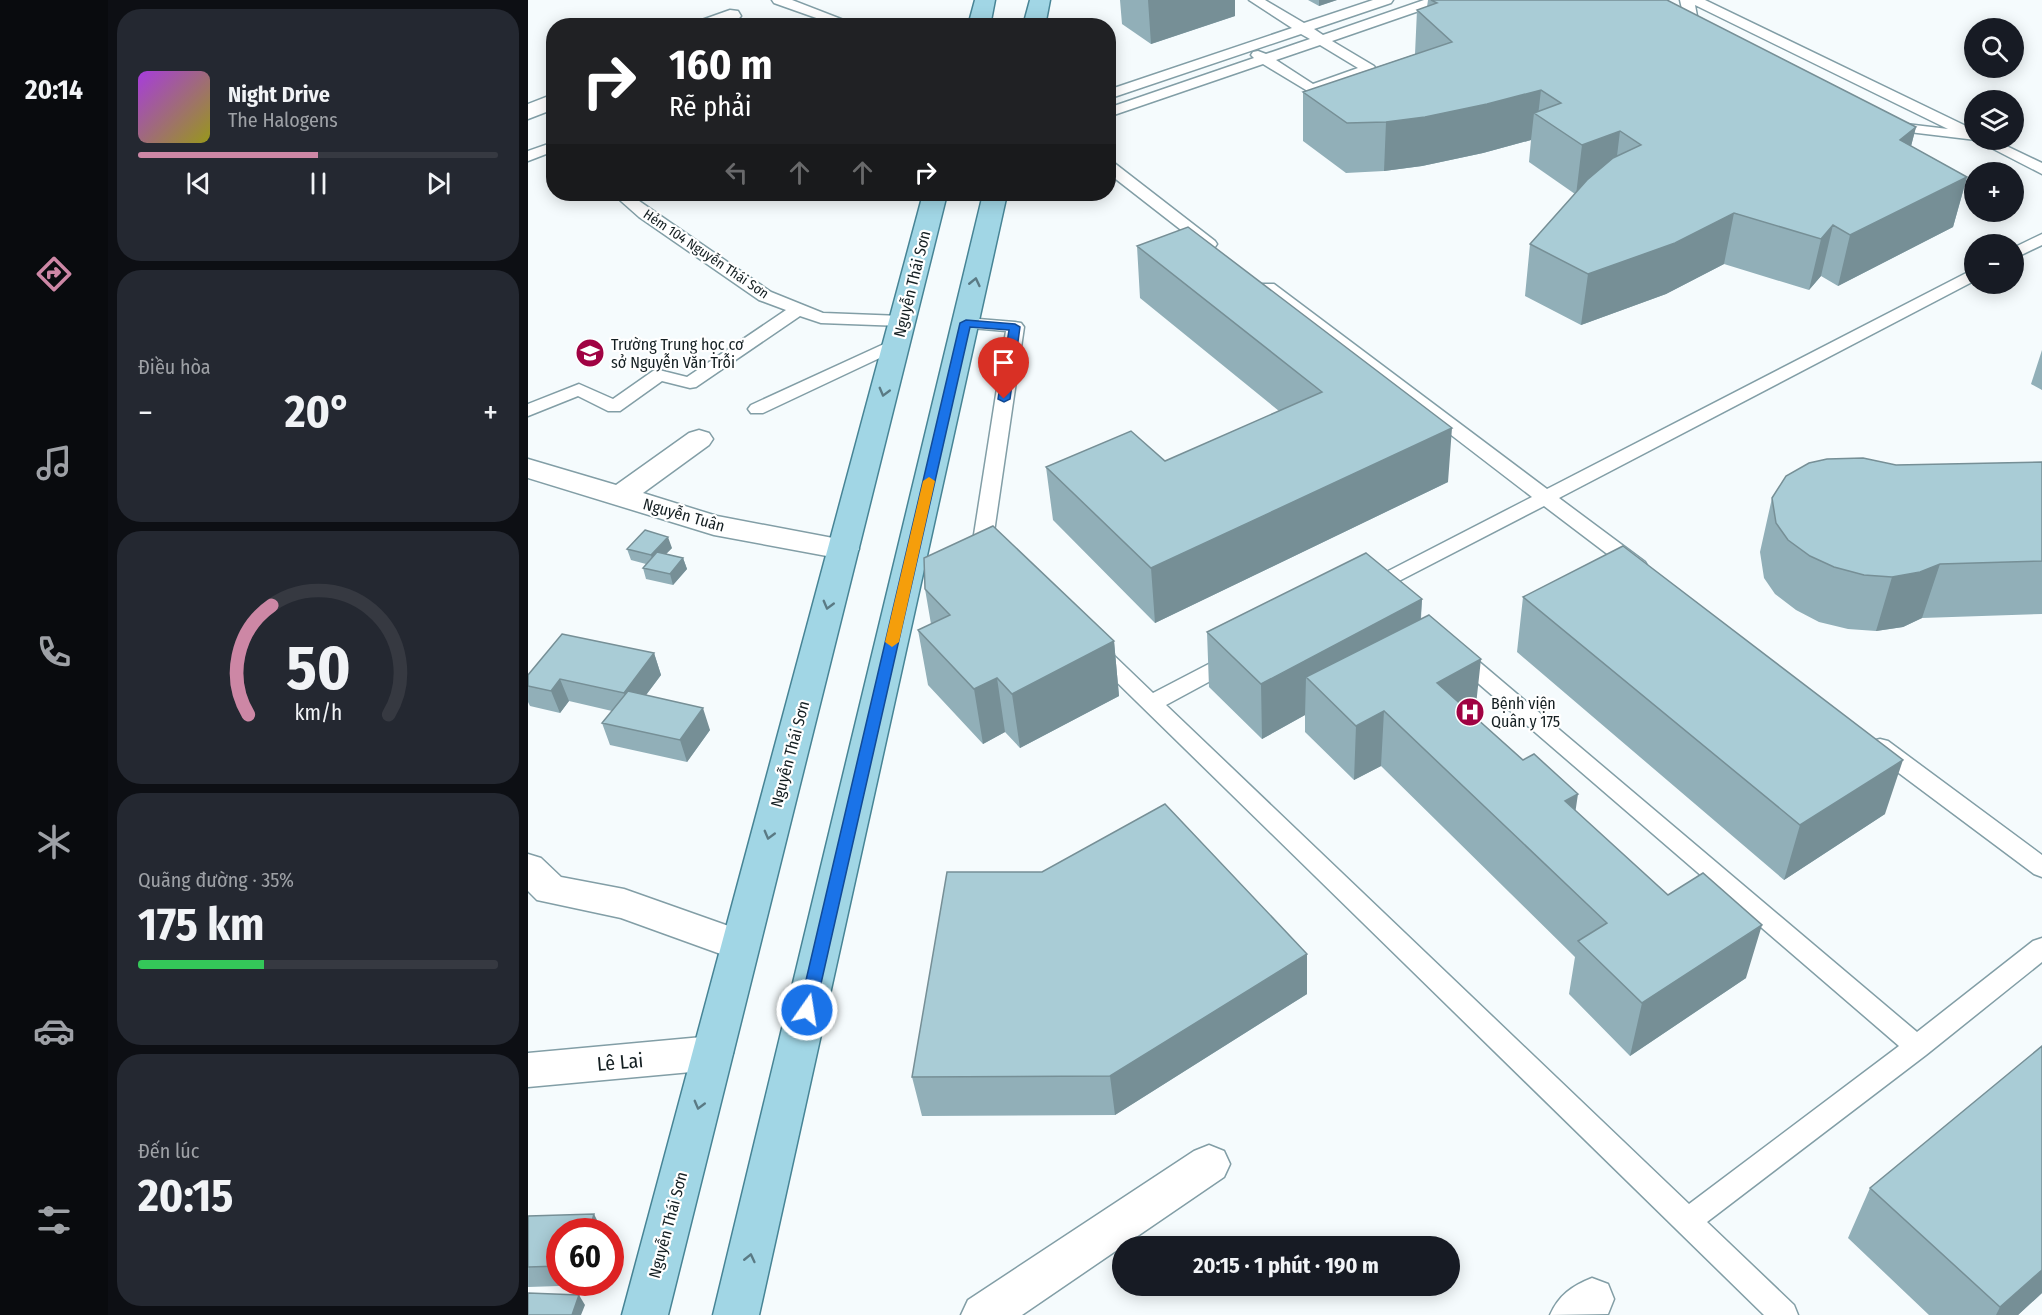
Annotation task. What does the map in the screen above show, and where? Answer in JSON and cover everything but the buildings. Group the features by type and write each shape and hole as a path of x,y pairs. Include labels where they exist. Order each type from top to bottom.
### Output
{"main road":[{"path":"981,18 985,0"},
{"path":"1036,18 1040,0"},
{"name":"Nguyễn Thái Sơn","path":"645,1315 933,201"},
{"path":"736,1315 993,201"}],"street":[{"path":"725,18 730,16"},
{"path":"528,112 546,104"},
{"path":"620,496 699,439"},
{"name":"Nguyễn Tuân","path":"528,468 714,525 843,549"},
{"path":"528,868 550,890 624,904 740,946"},
{"name":"Lê Lai","path":"528,1070 712,1053"},
{"path":"984,1315 1209,1164"}],"lane":[{"path":"779,0 830,18"},
{"path":"1248,48 1311,89 1369,69 1256,0"},
{"path":"1116,91 1386,0"},
{"path":"1116,110 1437,0"},
{"path":"1687,0 1697,53"},
{"path":"1694,0 1964,131"},
{"path":"1869,124 1964,135"},
{"path":"529,154 546,149"},
{"path":"2003,150 2042,169"},
{"path":"1116,171 1224,255"},
{"name":"Hẻm 104 Nguyễn Thái Sơn","path":"629,201 765,296 821,318 899,332"},
{"path":"2024,248 2042,239"},
{"path":"1252,276 1650,576"},
{"path":"1356,596 1964,279"},
{"path":"528,411 579,389 614,407 659,375 690,383 799,309"},
{"path":"966,323 1015,327 983,541 1008,565"},
{"path":"757,409 899,332"},
{"path":"1377,585 1395,601"},
{"path":"1084,638 1784,1315"},
{"path":"1440,639 1917,1047"},
{"path":"1152,703 1254,649"},
{"path":"1861,733 2042,868"},
{"path":"1688,1221 1917,1047 2042,948"}],"slow traffic":[{"path":"892,642 929,481"}],"place":[{"name":"Trường Trung học cơ sở Nguyễn Văn Trỗi","path":"590,353"},
{"name":"Bệnh viện Quân y 175","path":"1470,712"}],"route":[{"path":"807,1010 966,323 1015,327 1004,399"}]}
